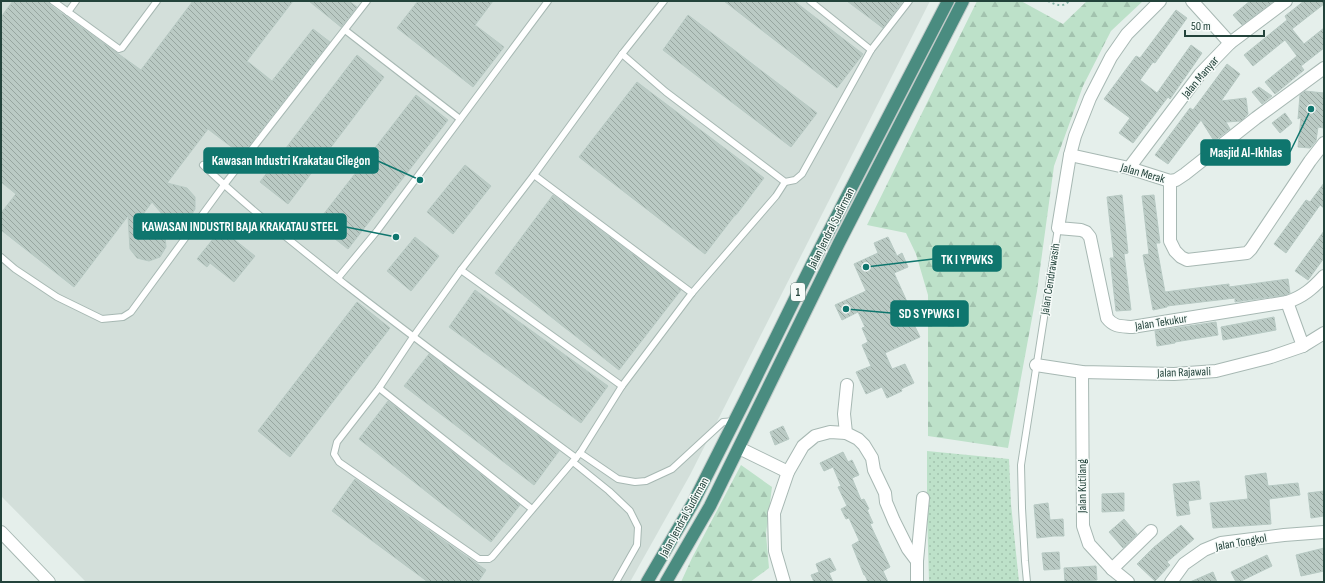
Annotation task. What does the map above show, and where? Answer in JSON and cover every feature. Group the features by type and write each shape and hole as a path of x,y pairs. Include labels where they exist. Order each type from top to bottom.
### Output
{"highway":[{"name":"Jalan Jendral Sudirman","path":"647,582 693,503 812,264 948,1"},
{"name":"Jalan Jendral Sudirman","path":"666,582 710,506 839,243 963,1"}],"street":[{"name":"Jalan Cendrawasih","path":"1058,228 1070,155 1075,136 1090,98 1111,57 1127,34 1160,1"},
{"path":"1192,1 1230,43"},
{"name":"Jalan Manyar","path":"1129,168 1200,74 1230,43 1286,1"},
{"name":"Jalan Merak","path":"1070,155 1129,168 1170,181 1176,180 1324,68"},
{"path":"1170,181 1170,241 1175,251 1181,257 1187,260 1247,253 1324,143"},
{"name":"Jalan Tekukur","path":"1058,228 1086,232 1090,237 1107,318 1112,324 1121,326 1132,327 1287,302 1295,300 1307,293 1324,276"},
{"path":"1287,302 1303,346"},
{"name":"Jalan Rajawali","path":"1036,365 1082,372 1174,374 1216,371 1271,357 1303,346 1324,332"},
{"name":"Jalan Kutilang","path":"1082,372 1083,526 1089,544 1112,569 1128,582"},
{"path":"846,385 844,414 846,433"},
{"path":"784,582 775,551 774,513 788,472 803,446 815,436 830,432 846,433 858,439 864,445 872,458 874,470 885,493 886,502 894,521 908,549 917,560"},
{"path":"739,448 788,472"},
{"path":"917,582 917,560 923,498"},
{"path":"1112,569 1151,531"},
{"path":"1,532 49,582"},
{"name":"Jalan Tongkol","path":"1171,582 1184,564 1204,550 1217,544 1324,532"}],"lane":[{"path":"53,1 119,49 122,48 157,1"},
{"path":"68,12 76,1"},
{"path":"1,258 57,298 102,319 123,317 131,312 224,185 367,1"},
{"path":"338,278 377,231 548,1"},
{"path":"664,1 622,54 534,175 461,270 379,388 337,442 334,454 339,462 479,559 489,559 492,557 576,457 622,386 692,294 776,196 785,182 795,180 802,174 871,50 909,1"},
{"path":"810,1 871,50"},
{"path":"345,30 460,119"},
{"path":"622,54 666,92 785,182"},
{"path":"203,164 224,185 283,236 413,337 576,457 618,479 635,482 646,481 672,469 723,422 735,421"},
{"path":"534,175 692,294"},
{"name":"Jalan Cendrawasih","path":"1027,582 1024,561 1021,465 1058,228"},
{"path":"461,270 622,386"},
{"path":"379,388 532,509"},
{"path":"576,457 630,511 638,527 637,545 616,582"}],"path":[{"path":"1048,1 1056,5 1062,5 1069,1"}],"shaded area":[{"path":"1,1 930,1 690,475 630,582 86,582 1,496"}],"green space":[{"path":"977,1 1021,1 1063,24 1087,1 1143,1 1111,31 1083,86 1054,166 1037,291 1008,448 928,436 928,295 916,254 906,233 867,225"},
{"path":"927,451 1009,459 1011,504 1019,582 929,582"},
{"path":"741,465 772,487 766,534 769,568 750,582 681,582 692,558"}],"building":[{"path":"13,1 49,1 50,5 141,70 193,1 293,1 247,61 272,81 313,29 330,42 242,155 208,129 167,183 187,188 195,197 195,209 189,219 178,223 167,220 152,202 138,221 158,226 165,236 166,247 160,257 149,261 137,258 130,249 128,216 74,287 1,230 1,213 16,194 1,182 1,17"},
{"path":"309,1 349,1 357,7 341,27"},
{"path":"418,1 493,1 475,25 504,47 473,87 397,28"},
{"path":"724,1 794,1 863,54 837,88"},
{"path":"847,1 903,1 883,28"},
{"path":"1250,1 1274,1 1242,25 1233,15"},
{"path":"1304,1 1324,1 1324,4 1292,29 1304,44 1324,28 1324,48 1301,66 1304,70 1275,94 1265,82 1297,56 1285,40 1253,66 1244,55 1287,20 1285,16"},
{"path":"1176,10 1187,18 1155,63 1153,62 1140,80 1157,93 1191,45 1202,53 1170,99 1168,97 1133,143 1119,133 1130,118 1104,99 1136,56 1140,58"},
{"path":"688,15 817,113 791,147 663,50"},
{"path":"357,55 384,77 288,204 260,182"},
{"path":"1227,64 1240,74 1221,101 1246,98 1248,114 1241,121 1226,122 1230,129 1214,141 1201,120 1168,164 1155,155 1190,108 1193,110"},
{"path":"637,82 764,178 705,254 579,157"},
{"path":"1259,87 1272,96 1262,104 1252,92"},
{"path":"1305,91 1324,93 1324,128 1318,127 1316,141 1310,148 1298,147 1301,117 1298,119 1300,95"},
{"path":"416,95 448,120 348,249 316,224"},
{"path":"1285,113 1292,123 1280,133 1272,123"},
{"path":"465,165 491,186 453,234 427,212"},
{"path":"1324,183 1324,208 1320,205 1286,253 1274,244 1306,200 1310,202"},
{"path":"553,195 681,290 619,370 495,273"},
{"path":"1122,195 1128,253 1124,254 1131,310 1116,311 1110,258 1114,258 1107,197"},
{"path":"1154,195 1160,243 1156,243 1165,292 1229,284 1229,287 1288,279 1290,293 1235,302 1235,298 1167,306 1153,310 1143,255 1149,254 1142,196"},
{"path":"221,229 255,256 234,282 210,263 207,267 197,259"},
{"path":"1324,231 1324,258 1308,280 1295,271"},
{"path":"415,237 439,256 411,291 387,271"},
{"path":"888,237 897,256 902,253 908,267 894,273 913,315 910,316 920,337 885,353 892,369 905,364 914,383 887,398 882,387 866,394 856,372 871,366 862,345 868,342 862,328 865,327 858,312 842,320 835,305 866,291 854,264 878,253 874,243"},
{"path":"475,290 608,386 581,423 449,327"},
{"path":"357,302 390,328 290,457 258,431"},
{"path":"1274,317 1276,330 1223,340 1221,327"},
{"path":"1216,322 1218,335 1157,346 1155,331"},
{"path":"429,354 559,451 534,485 404,386"},
{"path":"388,401 520,505 491,542 359,439"},
{"path":"783,426 789,439 775,445 770,432"},
{"path":"843,452 848,462 852,460 859,475 852,478 861,500 864,499 869,509 867,510 873,523 870,524 890,567 883,571 888,582 868,582 864,575 852,545 859,540 849,518 846,519 841,509 847,506 838,487 841,486 833,467 824,471 820,463"},
{"path":"1266,473 1268,486 1298,483 1300,495 1269,499 1271,524 1213,528 1210,503 1248,499 1245,476"},
{"path":"355,479 486,570 478,582 428,582 332,511"},
{"path":"1199,481 1201,499 1188,501 1190,514 1177,516 1173,484"},
{"path":"1324,491 1324,516 1311,518 1308,493"},
{"path":"1124,493 1124,511 1102,512 1102,494"},
{"path":"1048,503 1050,520 1063,519 1064,536 1037,538 1034,505"},
{"path":"1124,519 1137,534 1123,548 1109,532"},
{"path":"1181,525 1194,539 1167,562 1170,565 1155,581 1137,564 1153,548"},
{"path":"1324,548 1324,571 1301,576 1296,555"},
{"path":"1059,552 1060,569 1044,570 1042,553"},
{"path":"1267,555 1272,566 1239,582 1236,582 1231,572"},
{"path":"830,558 836,570 829,573 833,582 814,582 811,575 819,572 816,564"},
{"path":"1096,566 1097,580 1065,582 1064,568"},
{"path":"1213,572 1217,582 1190,582"}],"place":[{"name":"Masjid Al-Ikhlas","path":"1311,109"},
{"name":"Kawasan Industri Krakatau Cilegon","path":"420,180"},
{"name":"KAWASAN INDUSTRI BAJA KRAKATAU STEEL","path":"396,237"},
{"name":"TK I YPWKS","path":"866,267"},
{"name":"SD S YPWKS I","path":"846,309"}]}
